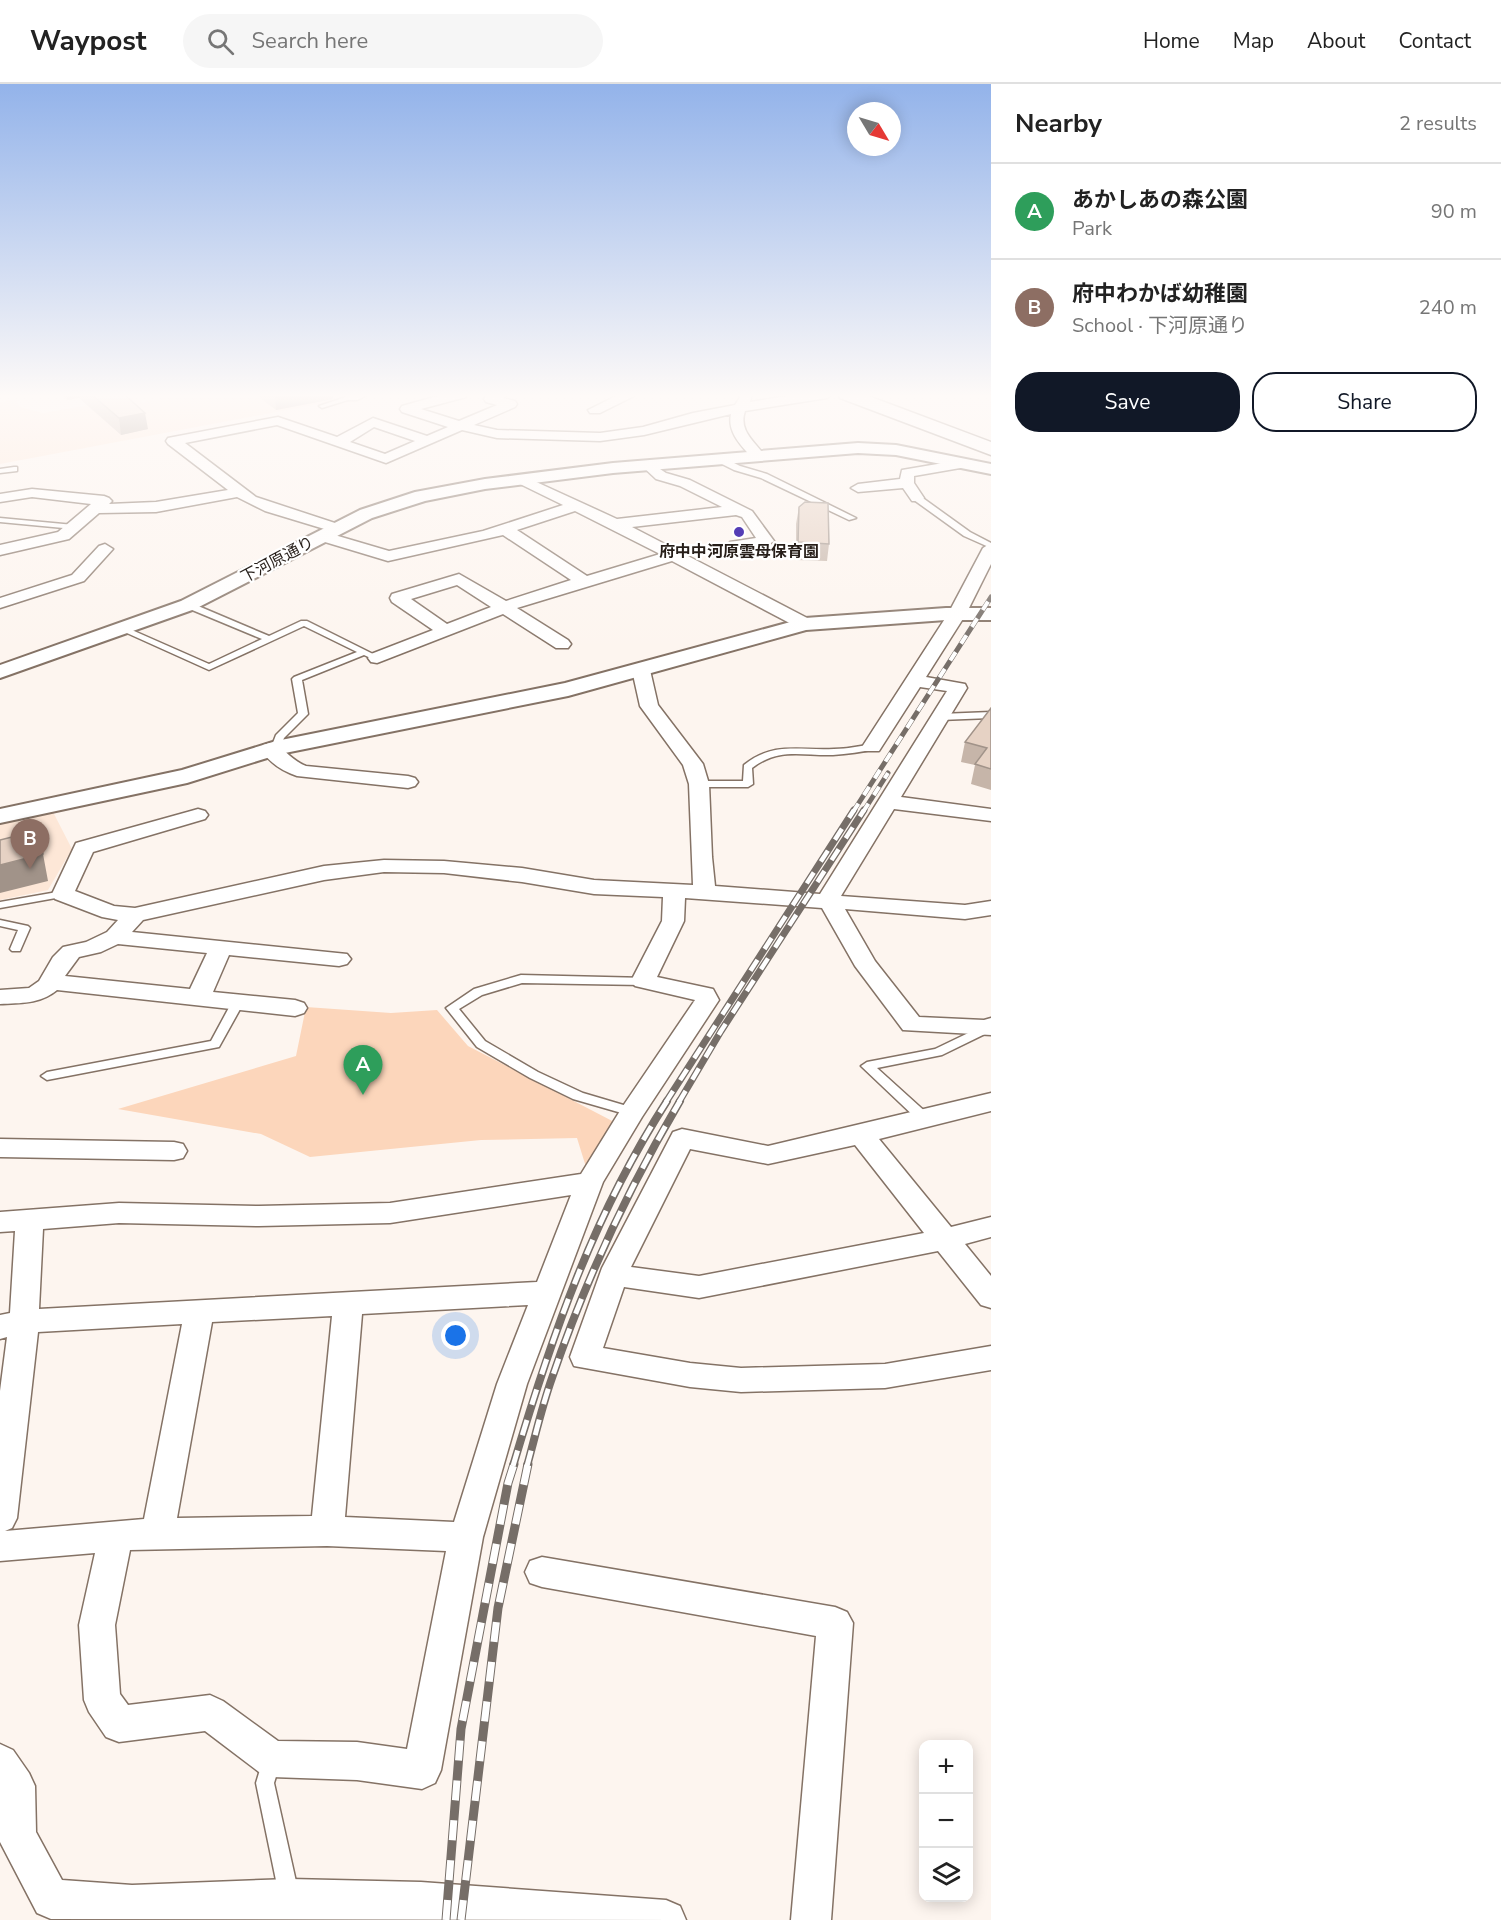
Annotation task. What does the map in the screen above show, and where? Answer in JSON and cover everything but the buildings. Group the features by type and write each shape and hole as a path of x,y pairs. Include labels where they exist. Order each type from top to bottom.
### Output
{"street":[{"path":"224,480 240,492 270,508 388,556 506,530 574,506"},
{"path":"521,480 615,524 805,624"},
{"name":"下河原通り","path":"0,672 188,605 328,532 384,507 421,496 521,480"},
{"path":"674,480 685,483 747,514 766,541 736,545"},
{"path":"907,480 916,498"},
{"path":"858,488 907,483"},
{"path":"95,509 156,507 240,492"},
{"path":"0,498 32,493 104,501 63,536 0,550"},
{"path":"615,524 740,510"},
{"path":"506,530 585,582"},
{"path":"872,747 957,614 991,547"},
{"path":"0,603 78,578 105,549"},
{"path":"371,655 446,631 529,598 674,555"},
{"path":"446,631 398,598 459,579 503,609 562,644"},
{"path":"0,816 187,776 273,748 413,722 568,689 805,624 957,614 991,614"},
{"path":"641,670 649,706 693,764 699,784 701,857 705,892"},
{"path":"829,901 945,709 910,686"},
{"path":"273,748 289,767 304,772 398,778"},
{"path":"888,802 991,815"},
{"path":"196,813 84,848 63,894 110,912 135,915 188,906 324,873 384,866 444,867 522,875 594,887 705,892 965,912 991,908"},
{"path":"116,1536 97,1625 102,1700 119,1724 210,1713 272,1759 357,1761 422,1770 466,1537 512,1384 590,1182 632,1112 707,1000 705,994 644,981 673,921 674,890"},
{"path":"829,901 839,922 912,1024 989,1027"},
{"path":"0,997 34,995 50,982 61,962 71,952 93,947 115,937 135,915"},
{"path":"115,937 339,959"},
{"path":"198,998 221,947"},
{"path":"50,982 296,1008"},
{"path":"991,1102 955,1113 924,1118 768,1155 682,1138 613,1275 585,1357 690,1375 741,1380 885,1376 991,1358"},
{"path":"861,1134 991,1297"},
{"path":"0,1148 174,1151"},
{"path":"0,1222 119,1213 259,1216 390,1213 590,1182"},
{"path":"0,1518 12,1324 30,1219"},
{"path":"613,1275 699,1287 946,1239 991,1227"},
{"path":"12,1324 199,1311 548,1293"},
{"path":"327,1531 348,1304"},
{"path":"158,1533 199,1311"},
{"path":"0,1546 158,1533 327,1531 466,1537"},
{"path":"542,1572 836,1623 811,1920"},
{"path":"0,1763 16,1786 8,1839 51,1899 132,1905 290,1899 421,1902 666,1920"}],"lane":[{"path":"772,480 852,518"},
{"path":"916,498 967,534 991,547"},
{"path":"0,520 74,527"},
{"path":"188,605 269,639"},
{"path":"122,629 209,667 304,622 371,655"},
{"path":"273,748 279,737 303,714 297,679 371,655"},
{"path":"945,709 991,715"},
{"path":"699,784 748,784 747,767 773,752 812,749 832,752 872,747"},
{"path":"0,905 63,894"},
{"path":"0,923 24,928 16,949"},
{"path":"632,1112 578,1096 481,1044 452,1008 478,992 521,979 644,981"},
{"path":"47,1076 216,1044 238,1002"},
{"path":"924,1118 867,1066 938,1052 989,1027"},
{"path":"272,1759 265,1783 290,1899"}],"shaded area":[{"path":"52,810 72,849 48,890 0,900 0,822"},
{"path":"306,1007 391,1013 437,1010 468,1046 618,1124 586,1167 577,1138 481,1140 310,1157 261,1134 118,1109 296,1056"}],"railway":[{"path":"853,812 991,597"},
{"path":"863,812 888,773"},
{"path":"666,1102 854,810"},
{"path":"679,1102 721,1031 864,810"},
{"path":"513,1466 559,1323 596,1232 617,1188 667,1101"},
{"path":"527,1466 548,1389 593,1271 625,1202 680,1101"},
{"path":"446,1920 461,1729 508,1483 514,1464"},
{"path":"461,1920 498,1608 528,1464"}],"place":[{"name":"府中中河原雲母保育園","path":"739,532"},
{"name":"府中わかば幼稚園","path":"30,869"},
{"name":"あかしあの森公園","path":"363,1095"}]}
